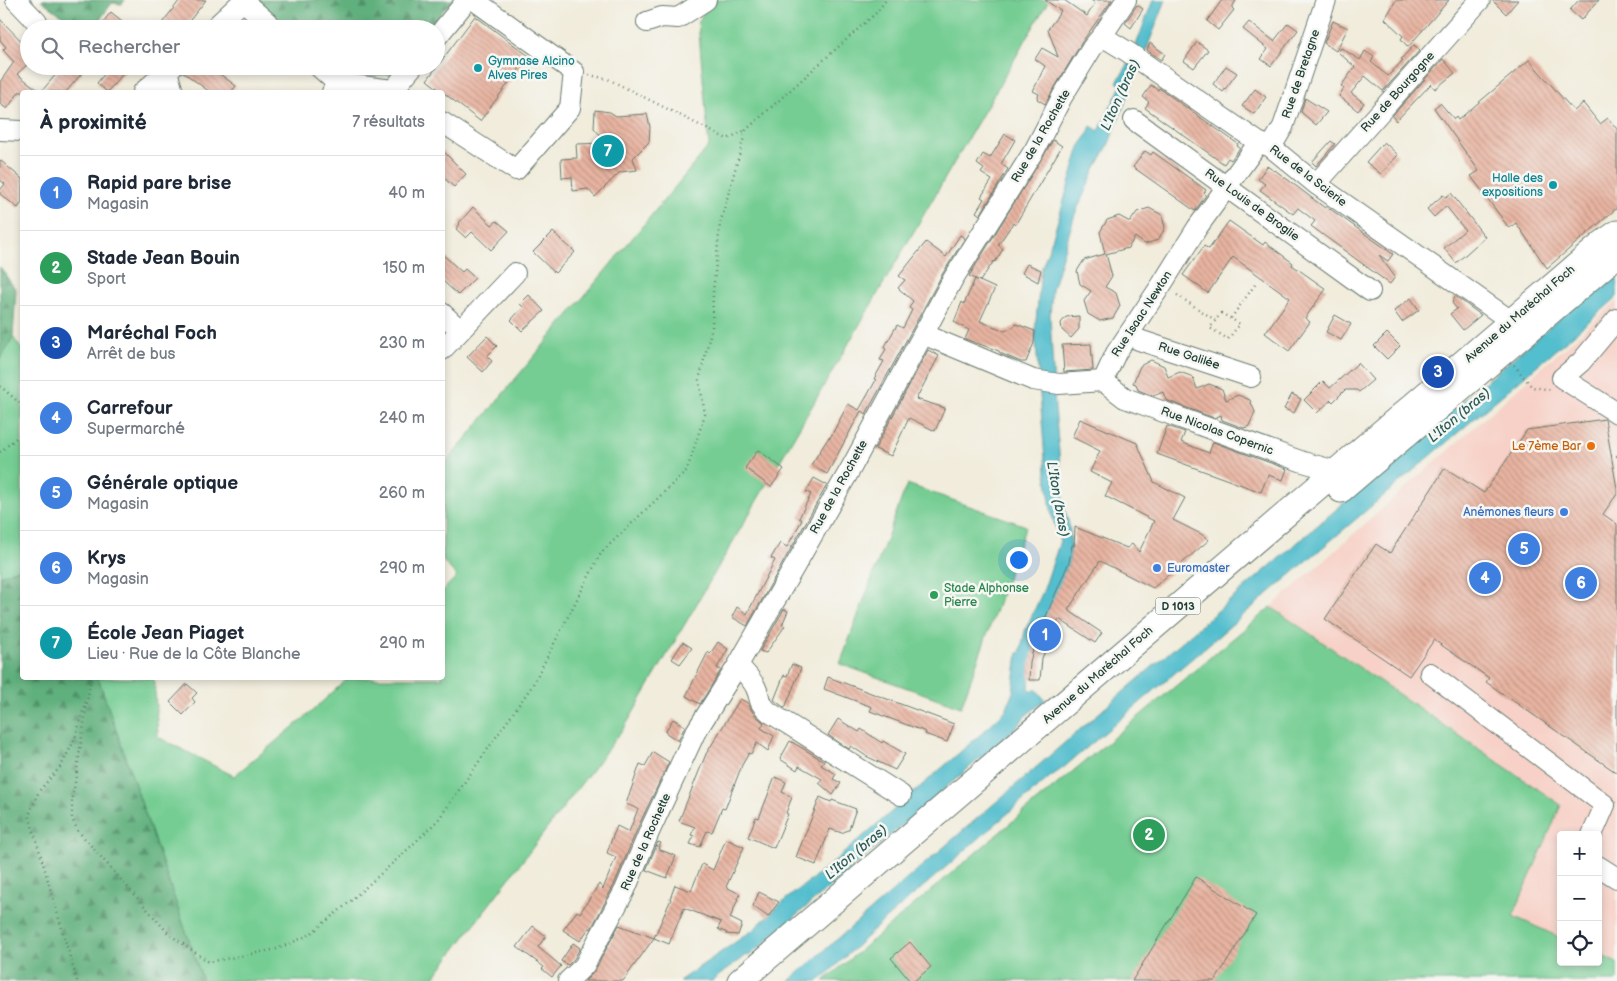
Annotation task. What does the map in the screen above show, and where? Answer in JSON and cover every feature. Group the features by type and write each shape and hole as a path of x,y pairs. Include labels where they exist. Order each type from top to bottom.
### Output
{"main road":[{"name":"Avenue du Maréchal Foch","path":"740,981 1603,242 1617,233"},
{"name":"Avenue du Maréchal Foch","path":"764,981 1617,255"}],"street":[{"path":"16,0 35,20"},
{"path":"445,27 467,0"},
{"path":"445,124 516,170 570,108 574,72 474,0"},
{"path":"647,22 662,17 678,18 706,0"},
{"name":"Rue de la Rochette","path":"568,981 584,966 625,890 650,830 695,733 738,665 851,468 953,279 1036,149 1062,97 1092,48 1126,0"},
{"name":"Rue de Bretagne","path":"1264,145 1283,127 1326,0"},
{"name":"Rue de Bourgogne","path":"1316,184 1480,0"},
{"path":"223,20 243,1 265,20"},
{"name":"Rue de la Scierie","path":"1102,36 1264,145 1316,184 1511,321"},
{"path":"144,90 163,75"},
{"path":"171,75 174,90"},
{"path":"325,75 334,88 375,90"},
{"path":"396,90 407,75"},
{"name":"Rue Louis de Broglie","path":"1134,120 1370,291"},
{"path":"0,130 20,131"},
{"name":"Rue Isaac Newton","path":"1103,381 1116,353 1197,228 1254,149 1264,145"},
{"path":"445,347 515,273"},
{"path":"445,316 460,330"},
{"path":"1617,319 1582,362 1562,378 1617,413"},
{"path":"923,334 1034,380 1059,384 1103,381"},
{"name":"Rue Galilée","path":"1129,334 1139,340 1251,377"},
{"name":"Rue Nicolas Copernic","path":"1103,381 1125,398 1303,462 1336,471"},
{"path":"738,665 757,690 758,699 762,706 769,712 901,795"},
{"path":"1430,673 1605,805 1594,831"},
{"path":"1602,869 1617,878"}],"path":[{"path":"574,72 608,78 728,139 746,130 877,12 886,0"},
{"path":"90,683 72,803 72,819 78,831 168,934 209,962 277,948 309,935 346,905 438,820 532,686 601,553 687,470 705,414 699,380 712,327 713,292 720,224 746,130"},
{"path":"1231,318 1257,282"},
{"path":"1177,295 1215,320"},
{"path":"1221,312 1240,324 1228,339 1210,328 1215,320 1221,312"},
{"path":"1508,358 1532,387"},
{"path":"0,386 20,403"},
{"path":"0,452 20,435"},
{"path":"1611,456 1617,456"},
{"path":"77,981 28,815 39,791 61,766 75,739 91,680"}],"shaded area":[{"path":"1617,301 1617,963 1602,956 1602,831 1557,831 1557,936 1513,916 1561,805 1271,607"}],"green space":[{"path":"41,0 125,0 122,4 112,3 100,20 68,20"},
{"path":"255,0 457,0 446,7 436,20 274,20"},
{"path":"711,0 1049,0 626,725 431,981 203,981 99,680 154,680 158,737 234,776 310,713 346,680 445,680 445,588 457,576 445,563 445,464 709,146 698,23"},
{"path":"337,75 385,75 342,79"},
{"path":"0,267 16,290 13,337 0,359"},
{"path":"13,337 20,347 20,568 0,576 0,359"},
{"name":"Stade Alphonse Pierre","path":"907,484 1026,526 961,707 840,664"},
{"path":"20,568 20,680 99,680 203,981 0,981 0,576"},
{"path":"1271,607 1561,805 1513,916 1557,936 1557,966 1602,966 1602,956 1617,963 1617,981 824,981 1026,810"}],"water":[{"path":"1153,0 1166,0 1145,53 1136,45"},
{"name":"L'Iton (bras)","path":"1129,63 1138,70 1108,146 1095,169 1075,214 1052,290 1050,316 1055,408 1064,507 1070,534 1070,548 1069,562 1030,665 1029,691 1036,689 1045,700 1024,717 1019,725 749,956 746,955 712,981 679,981 753,930 785,900 830,865 981,734 1006,710 1013,692 1018,653 1020,653 1025,631 1044,589 1060,541 1052,516 1046,473 1035,331 1041,270 1081,144 1091,126 1099,131 1121,86 1117,82"},
{"name":"L'Iton (bras)","path":"1617,269 1617,297 1607,306 1063,768 1050,777 879,925 825,976 818,981 789,981 1158,662"}],"building":[{"path":"180,0 206,0 190,20 164,20"},
{"path":"1045,0 1064,0 1087,16 1095,3 1091,0 1112,0 1082,42 1045,104 1037,99 1039,94 1033,91 1045,66 1035,59 1042,48 1058,57 1048,29 1061,11"},
{"path":"1222,0 1236,0 1232,8 1234,10 1218,30 1207,21"},
{"path":"1396,0 1449,0 1408,47 1401,39 1403,36 1385,19"},
{"path":"1492,0 1518,0 1506,14"},
{"path":"1579,0 1599,0 1581,20 1570,10"},
{"path":"1137,5 1143,9 1131,28 1125,23"},
{"path":"111,12 121,20 105,20"},
{"name":"Gymnase Alcino Alves Pires","path":"475,16 529,56 480,121 445,94 445,90 440,90 427,80 431,75 445,75 445,56"},
{"path":"0,19 20,40 20,71 17,74 38,90 20,90 7,109 0,104 0,82 14,62 3,50 6,47 0,40"},
{"path":"1333,21 1348,28 1336,51 1324,43"},
{"path":"1249,22 1274,41 1288,23 1298,30 1271,66 1261,59 1268,49 1243,29"},
{"path":"1197,42 1208,50 1194,68 1184,61"},
{"path":"1150,43 1165,54 1161,60 1147,50"},
{"path":"1414,45 1420,50 1383,91 1365,76 1351,93 1364,103 1358,111 1339,96 1344,88 1341,86 1355,67 1338,52 1341,48 1360,60 1365,51 1374,57 1371,62 1388,76"},
{"path":"1443,59 1455,73 1435,89 1431,84 1396,121 1392,116"},
{"name":"Halle des expositions","path":"1529,60 1574,111 1583,103 1600,124 1608,118 1617,129 1617,208 1547,268 1516,223 1509,228 1471,176 1479,171 1434,108 1440,103 1454,119 1456,117 1458,120"},
{"path":"1226,66 1237,73 1223,92 1213,84"},
{"path":"55,75 80,75 68,90 43,90"},
{"path":"104,75 122,75 109,90 105,90 97,83"},
{"path":"187,75 221,75 236,86 233,90 207,90"},
{"path":"1151,85 1158,90 1159,88 1238,144 1237,146 1240,148 1231,160 1228,158 1224,164 1145,108 1149,102 1143,97"},
{"path":"1255,89 1266,97 1254,114 1242,106"},
{"path":"1305,98 1327,112 1316,125 1301,112"},
{"path":"595,110 610,112 616,116 647,114 650,127 649,142 633,158 637,170 620,172 595,197 588,189 573,191 572,177 562,178 561,159 577,158 576,144 607,143 594,128"},
{"path":"1005,134 1015,140 1001,164 1008,169 980,215 976,212 984,199 981,197 992,180 981,173 984,169 977,164 983,154 990,158"},
{"path":"1053,140 1062,146 1015,225 1013,223 998,245 1003,249 995,262 980,281 969,276"},
{"path":"1331,141 1335,144 1316,166 1312,162"},
{"path":"1384,142 1398,155 1381,174 1366,162"},
{"path":"1145,151 1151,155 1153,152 1206,190 1204,193 1206,195 1195,211 1133,167"},
{"path":"445,153 466,174 454,187 445,179"},
{"path":"0,160 20,177 20,205 18,208 0,194 0,190 5,184 0,180"},
{"path":"1267,166 1393,254 1388,261 1379,255 1395,277 1390,284 1311,226 1315,221 1298,208 1293,214 1260,190 1265,184 1258,179"},
{"path":"1451,193 1485,237 1456,263 1444,248 1465,230 1446,206 1434,217 1427,209 1443,195 1446,197"},
{"path":"473,207 492,225 497,221 509,231 491,250 472,232 466,238 456,229"},
{"path":"1149,208 1162,215 1165,228 1158,240 1145,244 1135,237 1128,248 1106,254 1112,276 1105,287 1116,293 1120,306 1113,318 1100,321 1088,314 1084,301 1091,291 1080,284 1077,271 1084,260 1105,254 1100,232 1107,220 1119,216 1130,222 1137,212"},
{"path":"1229,221 1263,245 1265,242 1293,263 1292,265 1326,289 1305,318 1310,322 1289,351 1265,333 1290,298 1233,257 1208,293 1183,275 1204,246 1209,249"},
{"path":"553,232 575,252 555,273 533,252"},
{"path":"960,235 965,238 943,273 866,414 861,411 827,474 811,465 830,438 848,404 859,410 876,380 874,379 884,361 880,360 886,349 884,348 897,325 903,328 912,310 909,308 913,301 898,288 905,280 899,276 926,242 946,257"},
{"path":"445,257 462,272 465,269 475,278 458,295 445,283"},
{"path":"1027,264 1041,270 1038,282 1022,273"},
{"path":"975,279 995,288 980,321 1005,331 1016,324 1035,331 1034,343 1026,362 1021,362 999,351 965,339 969,330 954,322 962,302 964,304"},
{"path":"529,295 544,311 522,331 511,320 523,307 520,304"},
{"path":"1455,296 1481,315 1463,330 1450,314 1457,309 1452,303"},
{"path":"1411,298 1419,310 1402,322 1394,311"},
{"path":"1335,315 1351,324 1341,340 1326,332"},
{"path":"1079,316 1079,329 1071,338 1062,330 1061,323 1066,317"},
{"path":"1387,333 1400,346 1387,359 1374,346"},
{"path":"487,336 497,346 487,356 492,361 483,372 467,357"},
{"path":"1091,344 1093,370 1064,372 1062,345"},
{"path":"928,350 939,356 916,399 945,408 935,431 909,418 891,456 875,449"},
{"path":"1151,360 1164,366 1168,377 1180,372 1193,377 1197,389 1209,384 1222,389 1226,400 1238,395 1250,400 1255,412 1249,426 1244,428 1222,420 1221,415 1214,418 1166,400 1163,392 1153,396 1138,390 1136,384 1133,383 1140,366"},
{"path":"1358,363 1373,380 1359,392 1357,390 1345,390 1333,402 1331,400 1317,413 1304,400 1323,381 1330,388"},
{"path":"1292,394 1301,399 1294,413 1284,409"},
{"path":"1080,419 1137,443 1154,482 1185,498 1173,520 1209,540 1153,588 1100,561 1068,610 1102,633 1095,643 1059,619 1042,658 1040,680 1029,680 1030,662 1035,642 1069,562 1072,545 1074,546 1075,527 1127,548 1132,544 1139,552 1154,521 1105,496 1112,483 1090,472 1100,451 1072,437"},
{"path":"1605,419 1617,489 1617,494 1603,514 1617,524 1617,773 1486,682 1489,678 1434,640 1409,676 1325,619 1376,544 1390,553 1445,468 1484,493 1527,430"},
{"path":"1167,426 1185,432 1181,442 1209,453 1213,442 1287,469 1283,480 1268,475 1261,492 1157,454"},
{"path":"758,450 784,469 771,487 745,468"},
{"path":"814,478 827,485 747,626 732,617 737,607 747,614 775,560 771,558 780,543 787,547 802,520 799,518 811,494 806,492"},
{"path":"784,609 788,611 782,625 785,626 766,653 760,651"},
{"path":"683,642 692,648 680,664 672,659"},
{"path":"718,642 728,649 717,668 721,670 700,704 686,696 708,652 710,654"},
{"path":"792,664 801,668 785,708 774,700 784,675 787,676"},
{"path":"828,677 954,724 947,742 870,711 872,707 824,689"},
{"path":"187,684 197,693 192,698 195,702 183,715 170,702"},
{"path":"740,699 748,703 753,713 764,723 761,728 774,736 768,751 757,743 751,754 749,753 742,765 725,809 722,808 712,832 707,831 700,847 690,844 694,836 691,835 695,827 679,821 706,754"},
{"path":"673,719 685,726 678,741 665,732"},
{"path":"838,719 859,732 861,729 882,743 883,741 905,754 895,770 866,756 851,746 849,749 828,735"},
{"path":"790,741 824,761 821,765 836,774 833,779 841,783 833,795 819,783 822,779 799,766 797,770 780,759"},
{"path":"653,752 669,762 639,825 614,885 591,929 589,928 580,941 563,930 577,911 580,913 599,884 603,889 616,857 607,853 611,841 617,826 629,832 638,809 626,804 640,764 645,766"},
{"path":"775,777 786,782 782,792 792,797 786,813 788,814 774,848 748,837 756,817 759,818"},
{"path":"820,797 856,809 849,829 842,833 830,829 816,865 796,857"},
{"path":"726,839 744,847 726,887 740,894 730,918 742,924 738,935 726,934 718,929 721,922 684,908 669,944 654,938 675,885 691,891 702,864 713,870"},
{"path":"658,842 661,843 658,849 676,856 667,878 646,870"},
{"path":"1196,877 1256,915 1215,981 1132,981"},
{"path":"759,892 779,902 768,917 753,906"},
{"path":"619,925 654,938 623,981 585,981 594,972"},
{"path":"533,926 546,936 538,947 561,966 552,977 542,969 544,967 517,947"},
{"path":"910,942 931,967 914,981 910,981 891,958"},
{"path":"573,943 580,948 568,965 561,961"}],"place":[{"name":"Gymnase Alcino Alves Pires","path":"478,68"},
{"name":"École Jean Piaget","path":"608,151"},
{"name":"Halle des expositions","path":"1553,185"},
{"name":"Maréchal Foch","path":"1438,372"},
{"name":"Le 7ème Bar","path":"1591,446"},
{"name":"Anémones fleurs","path":"1564,512"},
{"name":"Générale optique","path":"1524,549"},
{"name":"Euromaster","path":"1157,568"},
{"name":"Carrefour","path":"1485,578"},
{"name":"Krys","path":"1581,583"},
{"name":"Stade Alphonse Pierre","path":"934,595"},
{"name":"Rapid pare brise","path":"1045,635"},
{"name":"Stade Jean Bouin","path":"1149,835"}]}
